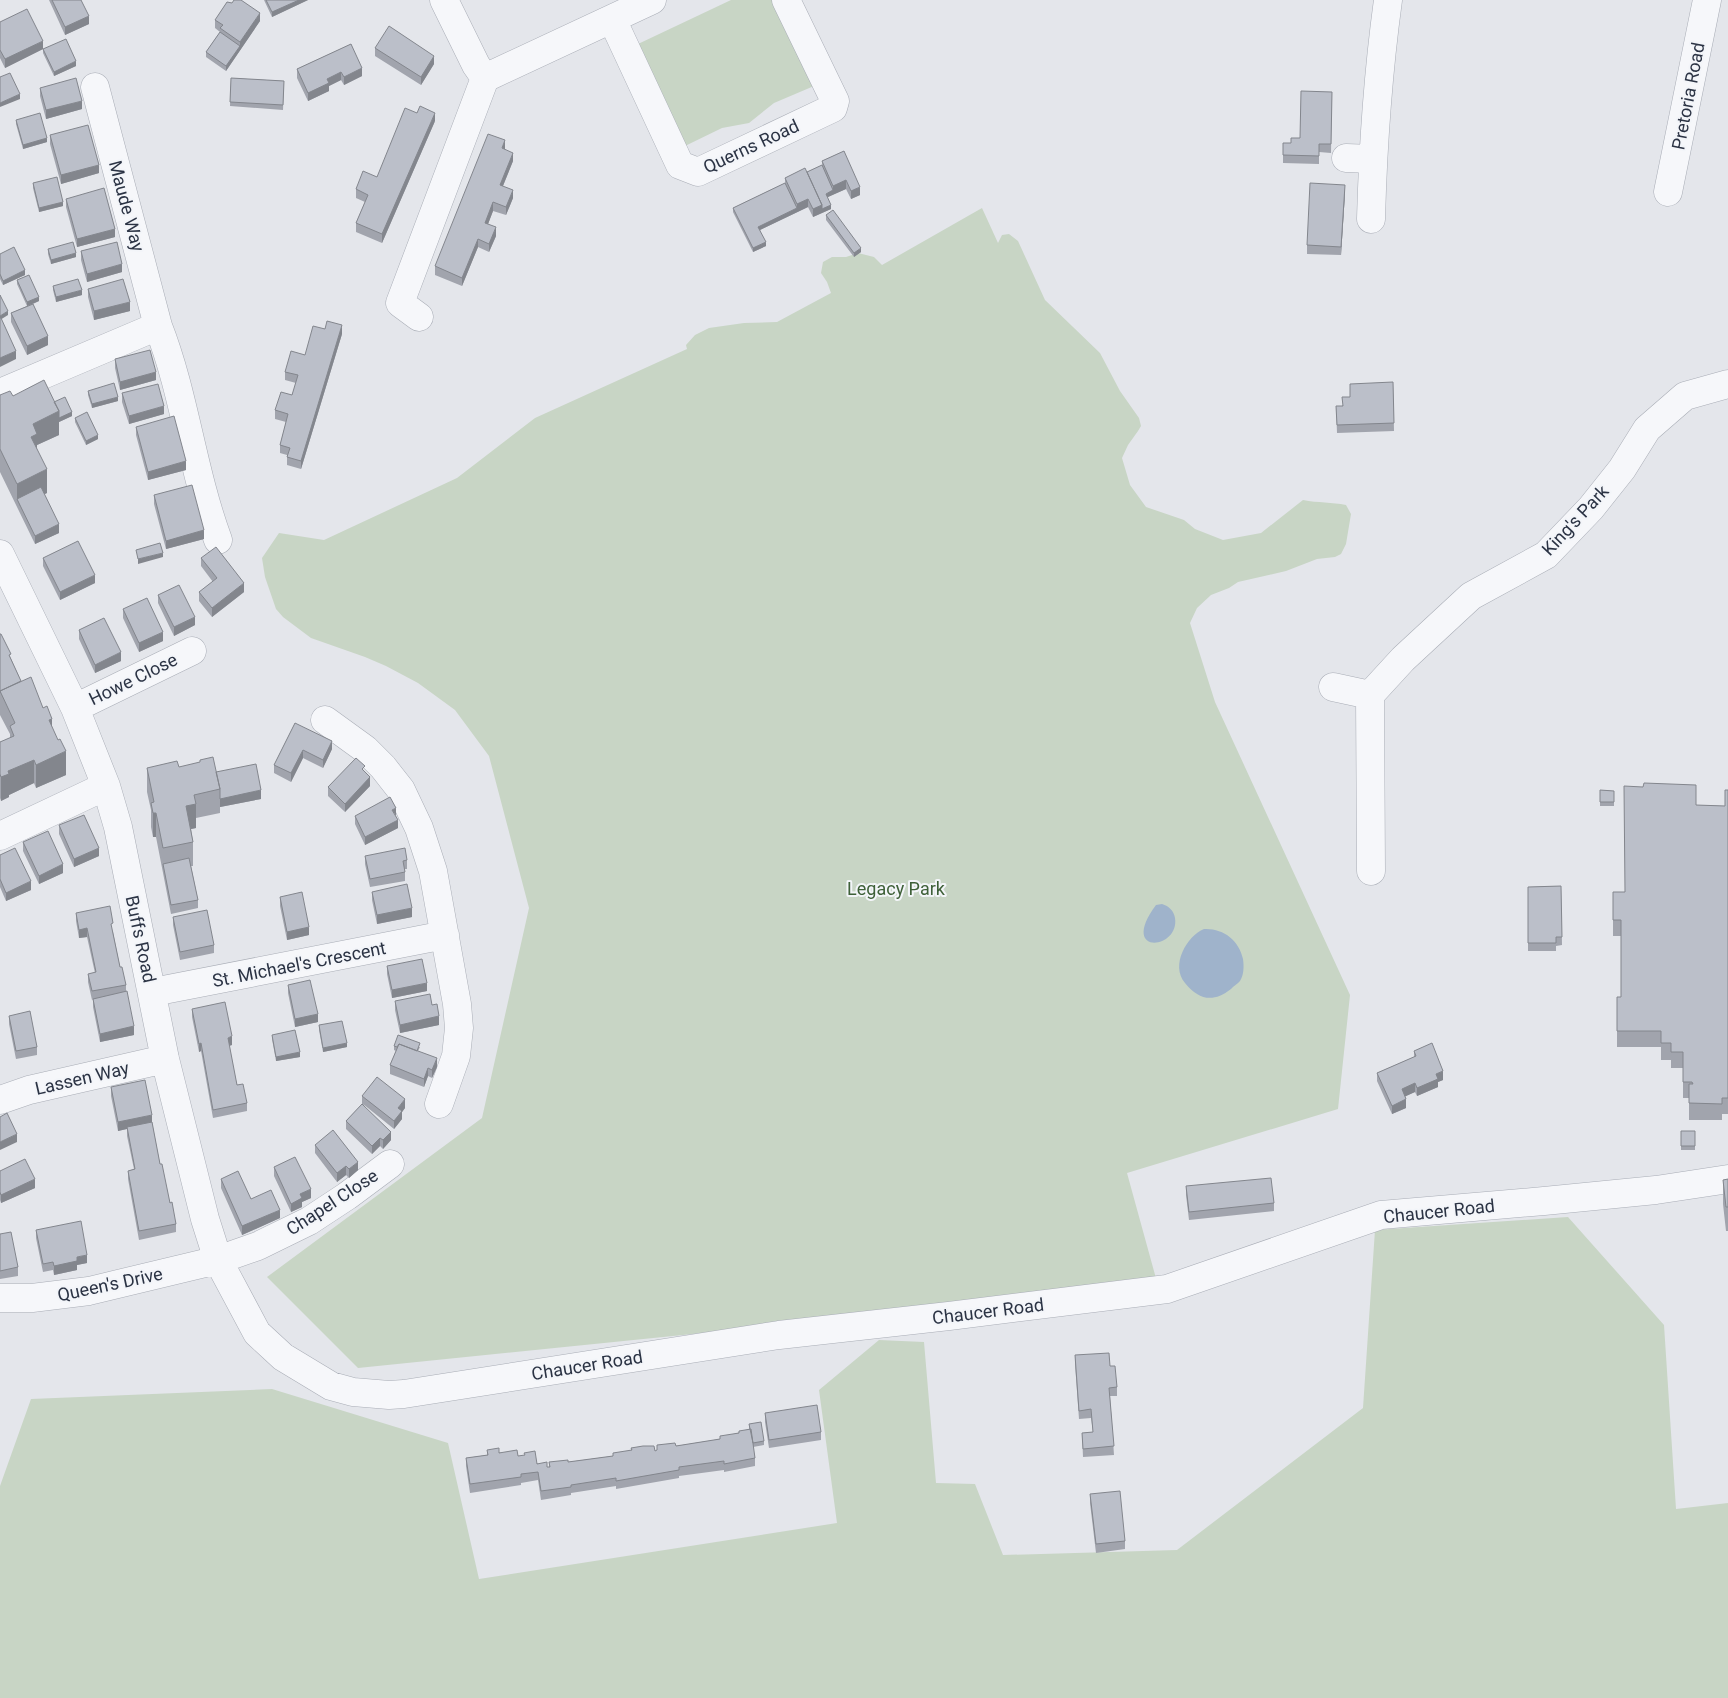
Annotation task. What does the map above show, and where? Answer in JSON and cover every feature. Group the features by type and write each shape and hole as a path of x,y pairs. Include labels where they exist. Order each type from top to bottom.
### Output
{"street":[{"path":"444,0 476,65 486,78"},
{"path":"419,317 400,303 486,78 652,0"},
{"name":"Querns Road","path":"612,19 680,165 698,172 833,108 835,100 786,0"},
{"path":"1371,219 1378,84 1388,0"},
{"name":"Pretoria Road","path":"1668,192 1707,0"},
{"name":"Maude Way","path":"95,87 158,326 169,354 205,501 218,540"},
{"path":"1346,158 1373,159"},
{"path":"0,393 158,326"},
{"name":"King's Park","path":"1370,695 1403,659 1471,596 1546,555 1591,508 1622,469 1647,428 1685,396 1728,384"},
{"name":"Buffs Road","path":"0,554 75,708 106,786 118,827 165,1059 205,1219 218,1260 257,1333"},
{"name":"Howe Close","path":"75,708 192,651"},
{"path":"1333,687 1370,695 1371,871"},
{"path":"325,720 365,749 383,767 401,790 419,828 433,870 458,1004 459,1028 456,1056 439,1104"},
{"path":"0,836 106,786"},
{"name":"St. Michael's Crescent","path":"152,992 445,935"},
{"name":"Lassen Way","path":"0,1100 28,1090 165,1059"},
{"name":"Chapel Close","path":"218,1260 258,1246 309,1221 390,1164"},
{"name":"Chaucer Road","path":"257,1333 283,1357 331,1386 353,1392 389,1395 404,1394 780,1335 1167,1289 1381,1215 1656,1190 1728,1179"},
{"name":"Queen's Drive","path":"0,1298 32,1298 89,1291 218,1260"}],"green space":[{"path":"731,0 774,0 814,86 774,103 749,123 722,128 685,146 638,44"},
{"name":"Legacy Park","path":"982,208 998,243 1002,235 1009,234 1018,241 1045,300 1100,353 1120,391 1139,418 1141,426 1122,458 1130,485 1146,507 1184,520 1195,529 1223,540 1261,533 1303,500 1346,505 1351,514 1346,544 1341,554 1335,557 1317,559 1286,571 1238,582 1229,588 1211,595 1197,608 1190,623 1215,702 1350,995 1338,1109 1127,1173 1157,1282 849,1318 358,1368 267,1277 482,1118 529,908 489,756 455,710 418,683 365,657 311,638 283,617 276,609 265,577 262,558 279,533 324,540 457,478 535,418 687,349 686,345 695,335 709,328 744,323 777,322 831,293 821,273 823,262 832,257 846,257 858,253 874,257 882,265"},
{"path":"1568,1217 1664,1325 1676,1509 1728,1503 1728,1698 0,1698 0,1486 31,1399 272,1389 448,1443 479,1579 837,1523 819,1390 879,1340 924,1342 936,1483 975,1484 1003,1555 1177,1550 1363,1408 1375,1230"}],"water":[{"path":"1162,904 1169,907 1174,913 1174,929 1169,937 1153,943 1147,940 1144,933 1146,922 1156,905"},
{"path":"1204,929 1211,929 1229,936 1238,946 1243,959 1240,981 1231,989 1212,998 1201,996 1190,989 1181,976 1179,968 1182,952 1187,944"}],"building":[{"path":"52,0 81,0 89,16 65,27"},
{"path":"234,0 241,0 260,13 240,42 220,28 223,25 215,20 227,2 232,3"},
{"path":"266,0 299,0 272,12"},
{"path":"27,9 43,41 5,59 0,50 0,22"},
{"path":"389,26 434,56 421,77 375,48"},
{"path":"220,32 240,46 226,66 206,52"},
{"path":"66,39 76,61 54,72 43,49"},
{"path":"351,44 362,68 344,77 341,72 327,79 329,83 308,93 297,69"},
{"path":"10,73 20,94 0,103 0,77"},
{"path":"76,78 82,101 46,110 40,88"},
{"path":"231,78 284,81 283,105 230,102"},
{"path":"1301,91 1332,92 1331,144 1319,144 1319,156 1283,155 1283,143 1291,143 1291,138 1300,138"},
{"path":"420,106 435,113 382,234 356,223 368,195 356,189 363,171 377,177 405,108 417,113"},
{"path":"40,113 47,138 23,145 16,120"},
{"path":"88,125 99,165 61,175 50,135"},
{"path":"488,134 505,140 502,148 513,153 500,185 513,190 506,207 493,202 485,223 496,227 489,244 478,239 462,278 435,266"},
{"path":"844,151 860,187 851,191 846,180 833,186 822,161"},
{"path":"822,165 833,190 826,194 831,205 822,209 822,205 807,172"},
{"path":"805,168 822,205 813,209 808,199 797,204 785,178"},
{"path":"57,177 63,202 39,208 33,183"},
{"path":"785,183 797,208 758,227 766,242 753,248 733,208"},
{"path":"1310,183 1345,185 1341,247 1307,245"},
{"path":"104,188 115,229 77,239 66,199"},
{"path":"833,210 861,248 854,253 826,215"},
{"path":"73,242 76,253 51,260 48,249"},
{"path":"117,242 122,264 87,274 81,251"},
{"path":"14,247 25,270 3,281 0,274 0,254"},
{"path":"29,275 39,297 27,302 17,280"},
{"path":"78,279 82,290 56,297 53,286"},
{"path":"123,279 130,302 94,311 88,289"},
{"path":"0,295 8,311 0,316"},
{"path":"33,304 48,336 27,346 11,313"},
{"path":"0,318 16,351 0,358"},
{"path":"327,321 342,325 301,461 287,457 290,448 280,445 288,414 275,410 281,392 292,395 298,375 285,372 291,351 305,355 313,326 325,329"},
{"path":"150,350 156,372 120,382 115,359"},
{"path":"44,380 59,411 33,424 37,434 31,437 47,469 17,484 0,449 0,395 10,391 13,396"},
{"path":"1393,382 1394,423 1337,425 1336,406 1343,406 1342,397 1350,397 1350,384"},
{"path":"114,383 118,397 92,404 88,391"},
{"path":"158,384 164,406 129,416 122,393"},
{"path":"65,397 72,412 59,418 59,411 54,402"},
{"path":"87,412 98,435 86,441 75,418"},
{"path":"174,416 186,461 148,472 136,427"},
{"path":"192,485 204,530 166,541 154,495"},
{"path":"41,487 59,524 35,536 17,499"},
{"path":"78,541 95,575 60,592 43,558"},
{"path":"160,543 163,553 138,559 136,550"},
{"path":"216,547 244,583 212,608 199,592 217,578 201,558"},
{"path":"179,585 195,617 174,627 158,595"},
{"path":"147,598 163,632 139,643 123,609"},
{"path":"104,618 121,652 95,665 79,630"},
{"path":"0,634 11,654 9,655 21,681 0,691"},
{"path":"31,677 43,708 47,706 52,719 49,720 58,740 60,739 66,751 36,765 34,760 8,771 9,774 1,777 0,742 14,736 10,726 15,723 0,691"},
{"path":"295,723 332,741 323,760 303,750 291,773 274,765"},
{"path":"213,757 220,789 194,795 196,804 186,806 193,842 163,848 156,813 153,813 151,803 154,802 147,768 177,761 179,767"},
{"path":"356,758 365,766 362,769 370,777 345,804 328,787"},
{"path":"256,764 261,790 220,799 216,772"},
{"path":"1644,783 1696,785 1696,805 1725,806 1725,790 1728,790 1728,1098 1722,1098 1722,1104 1689,1103 1689,1084 1693,1084 1692,1082 1683,1082 1683,1052 1671,1052 1671,1043 1661,1043 1661,1031 1617,1031 1617,997 1621,997 1621,920 1613,920 1613,892 1625,892 1624,786 1643,787"},
{"path":"1600,790 1614,791 1614,802 1600,802"},
{"path":"390,797 396,808 392,810 398,820 365,837 355,816"},
{"path":"84,815 99,848 74,859 59,825"},
{"path":"48,831 63,864 39,876 23,842"},
{"path":"15,848 31,881 6,893 0,879 0,855"},
{"path":"405,848 407,860 403,861 405,872 370,879 365,856"},
{"path":"189,858 198,900 171,905 163,864"},
{"path":"407,884 412,908 377,915 372,892"},
{"path":"1561,886 1562,937 1556,937 1556,943 1528,943 1528,887"},
{"path":"302,892 309,927 287,932 280,897"},
{"path":"110,906 113,923 111,924 120,967 122,967 126,985 92,991 88,974 96,972 87,928 79,930 76,913"},
{"path":"207,910 214,945 180,952 173,917"},
{"path":"422,959 427,983 392,990 387,966"},
{"path":"310,980 318,1014 295,1019 288,985"},
{"path":"127,991 134,1026 100,1034 93,999"},
{"path":"430,994 432,1005 437,1004 439,1016 400,1025 395,1001"},
{"path":"225,1002 232,1036 228,1038 237,1085 243,1084 247,1103 213,1110 201,1043 199,1044 192,1009"},
{"path":"30,1011 37,1047 16,1051 9,1016"},
{"path":"342,1021 347,1043 323,1048 319,1025"},
{"path":"295,1030 300,1052 276,1057 272,1035"},
{"path":"398,1035 420,1043 417,1051 399,1044 397,1047 394,1046"},
{"path":"1432,1043 1443,1071 1436,1074 1438,1079 1417,1088 1415,1083 1402,1089 1406,1099 1392,1106 1377,1073 1416,1056 1414,1051"},
{"path":"399,1044 437,1058 432,1070 428,1068 424,1079 390,1065"},
{"path":"377,1077 405,1099 398,1108 402,1111 394,1121 362,1096"},
{"path":"145,1080 152,1115 118,1122 111,1087"},
{"path":"362,1104 391,1132 383,1140 380,1138 372,1146 346,1121"},
{"path":"7,1113 17,1134 0,1142 0,1117"},
{"path":"152,1122 160,1164 162,1164 176,1224 139,1231 128,1171 135,1169 127,1127"},
{"path":"333,1130 358,1162 349,1169 346,1166 337,1173 315,1145"},
{"path":"1681,1131 1695,1131 1695,1146 1681,1146"},
{"path":"295,1157 311,1189 300,1194 302,1198 291,1204 274,1167"},
{"path":"25,1159 35,1179 1,1195 0,1171"},
{"path":"238,1171 251,1199 271,1190 280,1210 242,1226 221,1179"},
{"path":"1271,1178 1274,1203 1189,1212 1186,1186"},
{"path":"1728,1179 1728,1207 1726,1207 1723,1180"},
{"path":"81,1221 87,1255 77,1257 77,1261 54,1266 53,1262 43,1264 36,1230"},
{"path":"11,1232 18,1267 0,1271 0,1234"},
{"path":"1109,1353 1110,1366 1115,1366 1117,1387 1109,1388 1114,1446 1083,1449 1082,1433 1093,1432 1091,1409 1079,1411 1075,1355"},
{"path":"817,1405 821,1432 769,1440 765,1413"},
{"path":"761,1422 764,1441 753,1443 749,1424"},
{"path":"751,1429 755,1458 724,1464 724,1461 679,1467 679,1470 616,1481 616,1478 541,1491 538,1472 521,1474 521,1477 470,1484 466,1458 488,1455 487,1450 499,1448 499,1453 517,1450 518,1456 535,1451 537,1464 547,1462 547,1467 550,1467 549,1462 568,1460 568,1462 613,1456 613,1453 643,1446 654,1446 655,1451 657,1450 657,1445 675,1443 676,1446 720,1439 720,1436"},
{"path":"1120,1491 1125,1541 1096,1544 1090,1494"}]}
